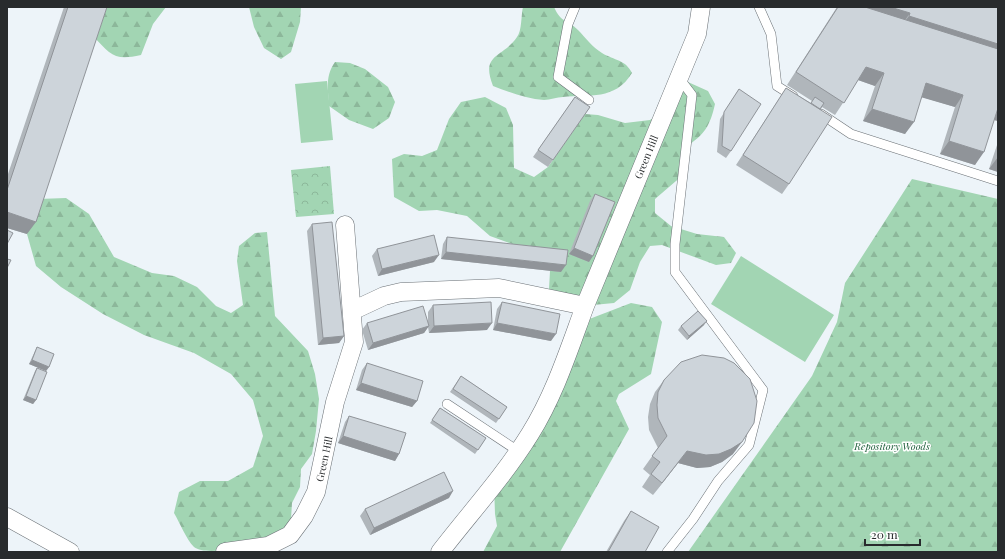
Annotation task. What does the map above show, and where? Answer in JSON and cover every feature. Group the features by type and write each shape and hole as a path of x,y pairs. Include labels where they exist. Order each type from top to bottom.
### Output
{"street":[{"name":"Green Hill","path":"440,552 518,451 530,434 550,398 585,306 697,34 701,7"},
{"name":"Green Hill","path":"225,552 268,546 290,535 304,516 316,492 335,402 354,342 345,225"},
{"path":"352,311 384,296 401,292 499,288 585,306"},
{"path":"7,517 70,552"}],"lane":[{"path":"575,7 568,24 558,77 589,100"},
{"path":"760,7 771,34 777,86 851,134 998,181"},
{"path":"667,552 693,519 718,481 749,445 763,390 675,272 675,244 692,95 679,78"},
{"path":"447,404 518,451"}],"green space":[{"path":"103,7 166,7 153,24 141,55 119,57 104,48 93,36"},
{"path":"249,7 301,7 300,22 291,52 281,59 264,48 254,27"},
{"path":"523,7 554,7 562,19 578,30 595,48 607,56 626,65 632,73 625,82 610,92 546,100 525,97 493,86 489,67 495,57 511,44 519,34"},
{"path":"335,62 350,63 365,69 388,87 395,102 389,118 373,129 349,120 329,106 328,78"},
{"path":"679,78 708,91 715,104 706,129 698,138 686,147 683,175 655,199 655,213 671,226 697,234 724,237 736,253 731,263 716,265 662,245 650,246 640,262 630,290 614,303 593,305 561,301 549,289 550,271 512,244 490,236 467,216 437,210 419,211 394,197 392,159 404,154 422,156 437,150 449,119 461,102 485,97 506,108 513,125 514,168 534,177 548,167 585,114 598,115 625,123 650,120 666,109"},
{"path":"327,81 333,140 301,143 295,84"},
{"path":"330,166 334,214 296,217 291,170"},
{"name":"Repository Woods","path":"912,179 998,199 998,552 688,552 812,376 837,322 845,283"},
{"path":"66,198 89,214 114,257 152,273 174,276 197,287 216,306 231,313 243,305 237,261 239,246 255,233 267,232 275,316 308,351 315,374 319,399 312,454 301,469 300,487 292,503 290,535 255,544 213,551 202,550 194,547 188,540 174,513 179,492 200,481 228,481 253,467 263,436 253,400 231,374 194,353 144,335 103,314 61,287 36,266 27,234 38,199"},
{"path":"741,256 834,315 805,362 711,304"},
{"path":"631,303 652,307 662,322 651,374 619,394 616,401 629,429 560,552 483,552 497,526 494,483 508,466 579,323"}],"building":[{"path":"68,7 107,7 36,222 7,212 7,190"},
{"path":"838,7 865,7 998,49 998,108 984,152 949,141 963,95 926,83 914,122 872,109 884,73 866,67 844,103 796,72"},
{"path":"890,7 998,7 998,44 909,16 910,13"},
{"path":"786,88 832,117 789,184 743,155"},
{"path":"739,89 761,104 731,151 722,146 724,112"},
{"path":"575,97 590,107 553,160 538,150"},
{"path":"815,97 824,103 820,109 811,103"},
{"path":"595,194 615,202 593,256 574,248"},
{"path":"332,222 344,336 323,338 312,224"},
{"path":"7,230 13,233 7,244"},
{"path":"434,235 439,255 382,269 377,249"},
{"path":"447,237 568,250 566,265 446,252"},
{"path":"7,259 11,260 7,268"},
{"path":"491,302 492,323 434,326 433,305"},
{"path":"502,302 560,314 556,334 497,323"},
{"path":"423,306 429,326 373,343 367,323"},
{"path":"698,311 707,321 689,336 681,326"},
{"path":"37,347 54,354 49,367 32,360"},
{"path":"702,355 724,358 734,363 750,379 757,401 754,423 742,442 731,449 719,454 706,455 687,451 662,483 651,474 660,462 652,456 667,436 658,418 658,392 664,380 681,362"},
{"path":"367,363 423,381 417,401 361,383"},
{"path":"37,368 47,372 36,400 26,396"},
{"path":"461,376 507,407 499,419 453,389"},
{"path":"440,408 486,438 478,450 432,420"},
{"path":"349,416 406,433 399,454 343,436"},
{"path":"444,472 453,491 374,528 365,509"},
{"path":"631,511 659,527 645,552 608,552"}]}
